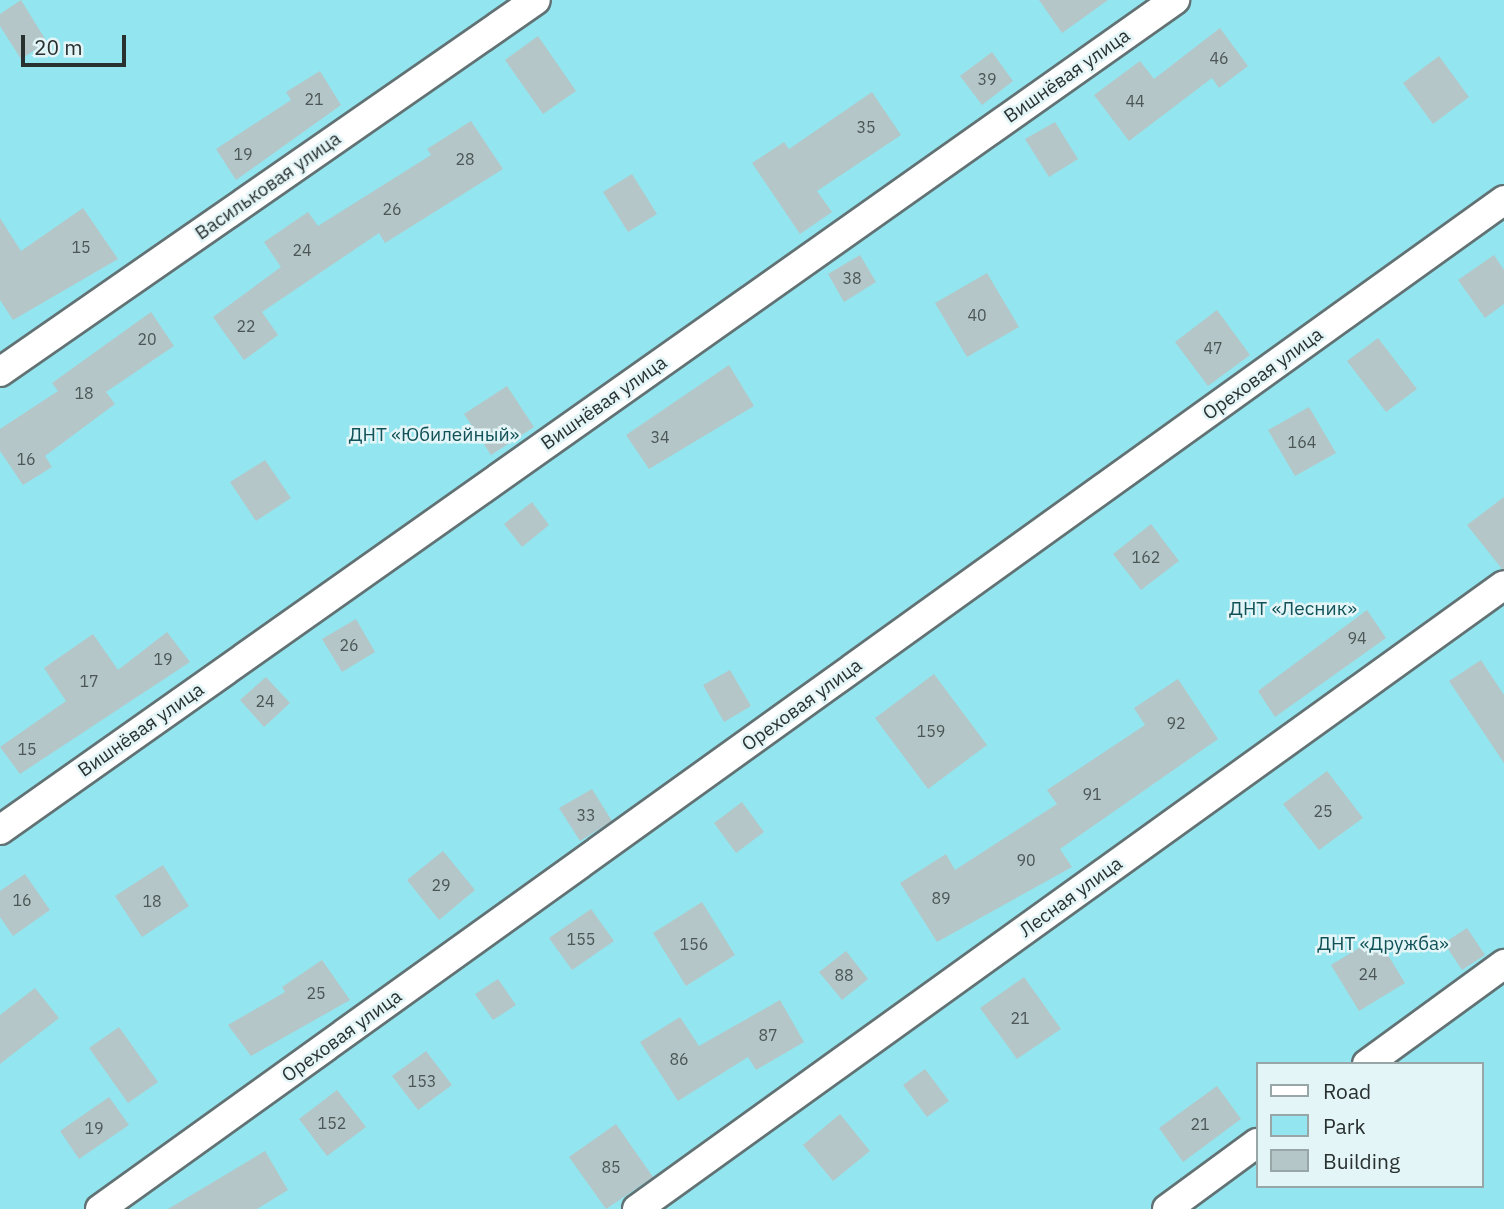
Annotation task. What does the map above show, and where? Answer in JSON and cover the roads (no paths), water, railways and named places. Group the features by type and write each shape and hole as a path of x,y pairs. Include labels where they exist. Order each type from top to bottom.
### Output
{"street":[{"name":"Васильковая улица","path":"0,372 536,0"},
{"name":"Вишнёвая улица","path":"0,830 1175,0"},
{"name":"Ореховая улица","path":"100,1209 1504,200"},
{"name":"Лесная улица","path":"637,1209 1504,585"},
{"path":"1370,1062 1504,964"},
{"path":"1167,1209 1256,1144"}],"park label":[{"name":"ДНТ «Юбилейный»","path":"434,435"},
{"name":"ДНТ «Лесник»","path":"1293,609"},
{"name":"ДНТ «Дружба»","path":"1383,944"}]}
